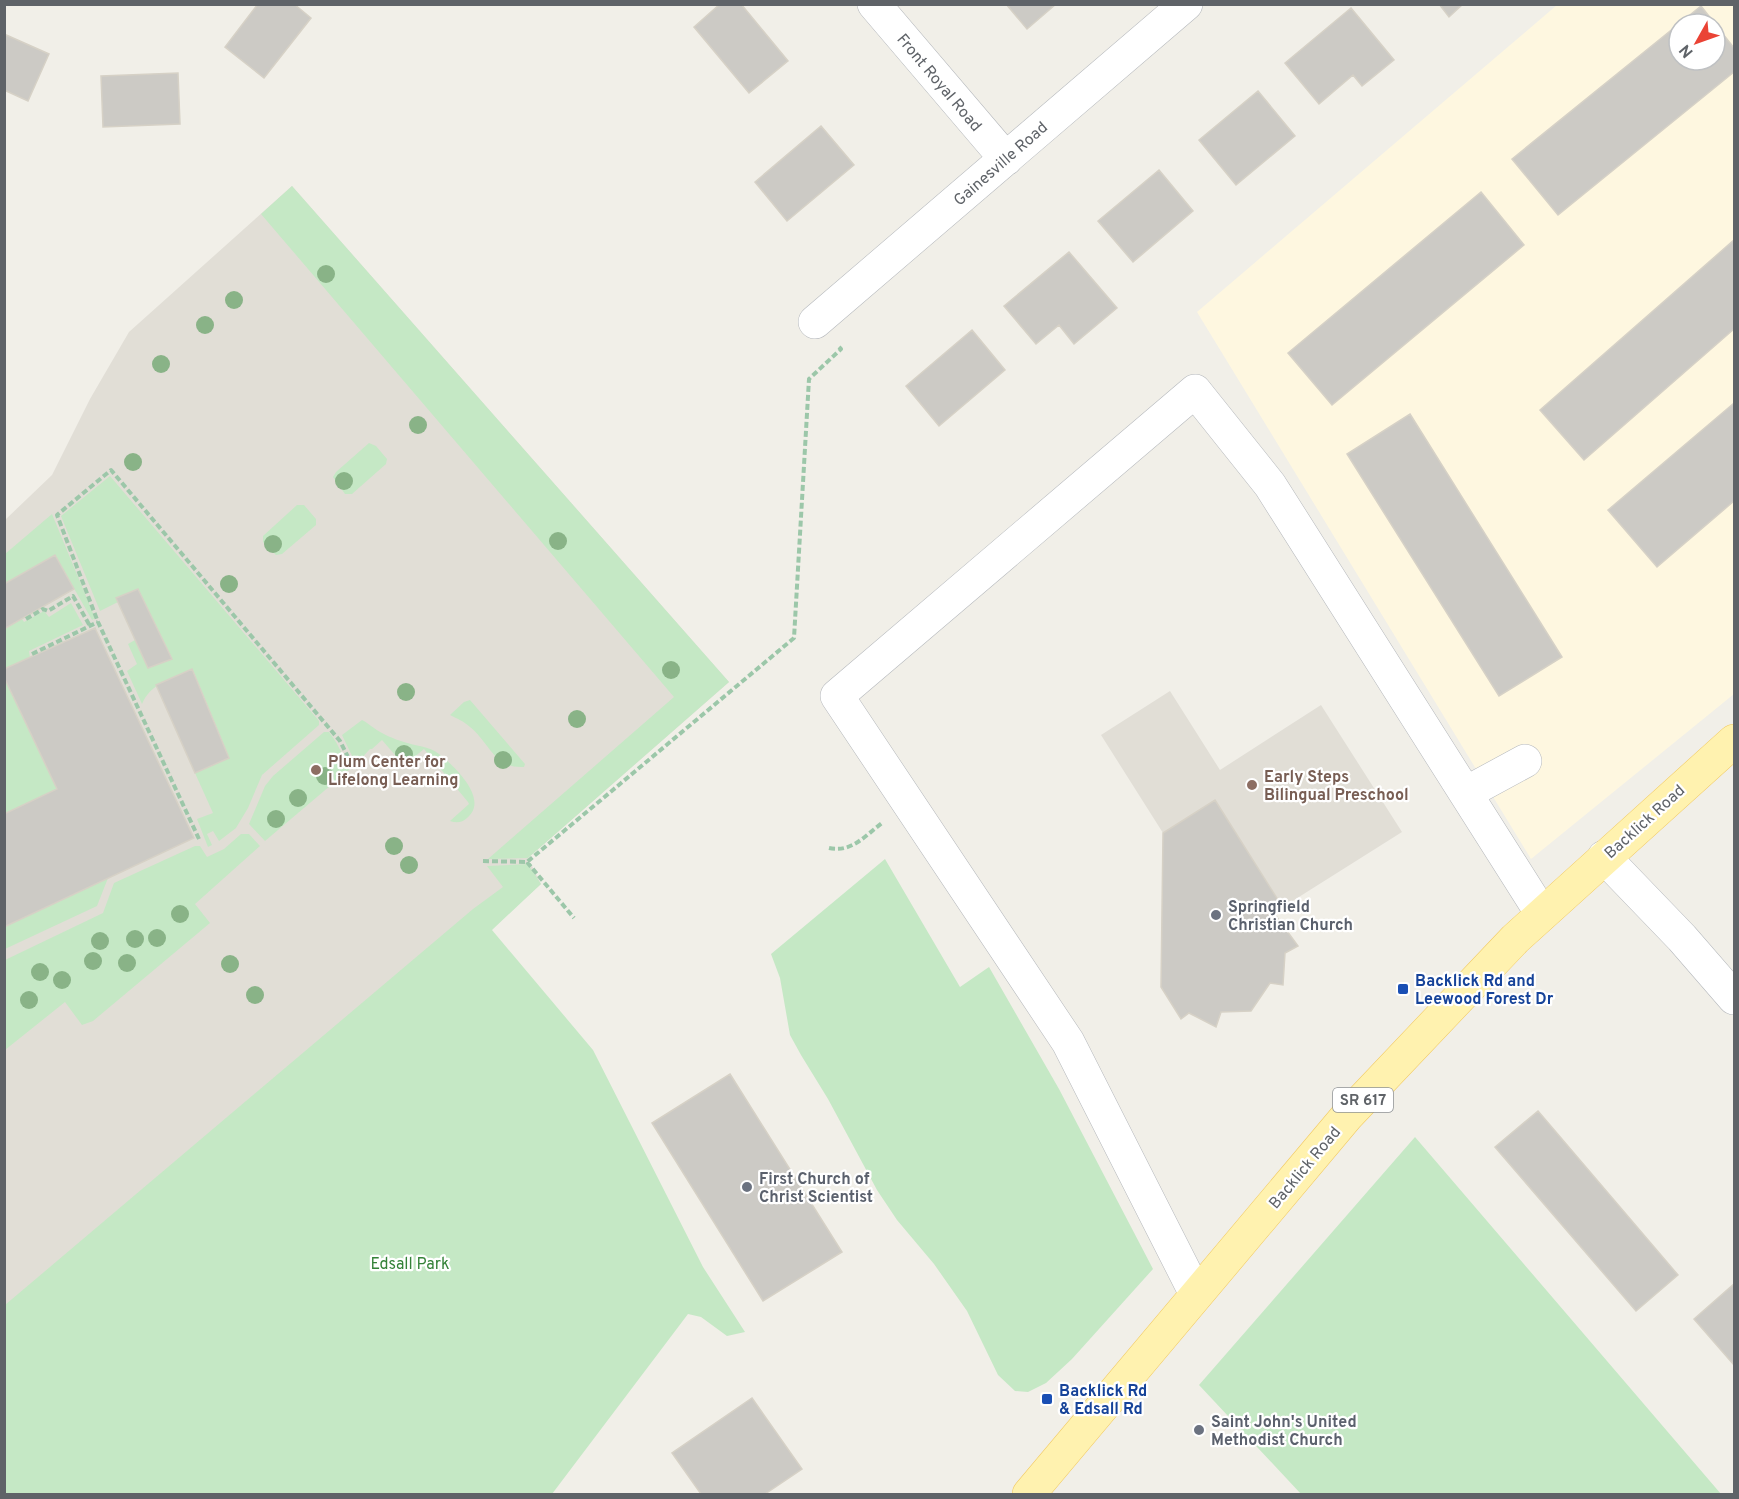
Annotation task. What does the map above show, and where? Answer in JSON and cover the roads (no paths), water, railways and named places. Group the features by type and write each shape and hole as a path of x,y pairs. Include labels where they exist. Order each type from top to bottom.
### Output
{"main road":[{"name":"Backlick Road","path":"1029,1494 1347,1116 1515,939 1734,741"}],"street":[{"name":"Front Royal Road","path":"874,4 1006,159"},
{"name":"Gainesville Road","path":"815,322 1186,4"},
{"path":"1196,1294 1068,1042 837,696 1195,391 1270,485 1542,914"},
{"path":"1466,793 1525,761"},
{"path":"1605,857 1682,938 1734,998"}],"place":[{"name":"Plum Center for Lifelong Learning","path":"316,770"},
{"name":"Early Steps Bilingual Preschool","path":"1252,785"},
{"name":"Springfield Christian Church","path":"1216,915"},
{"name":"Backlick Rd and Leewood Forest Dr","path":"1403,989"},
{"name":"First Church of Christ Scientist","path":"747,1187"},
{"name":"Backlick Rd & Edsall Rd","path":"1047,1399"},
{"name":"Saint John's United Methodist Church","path":"1199,1430"}],"park label":[{"name":"Edsall Park","path":"410,1263"}]}
